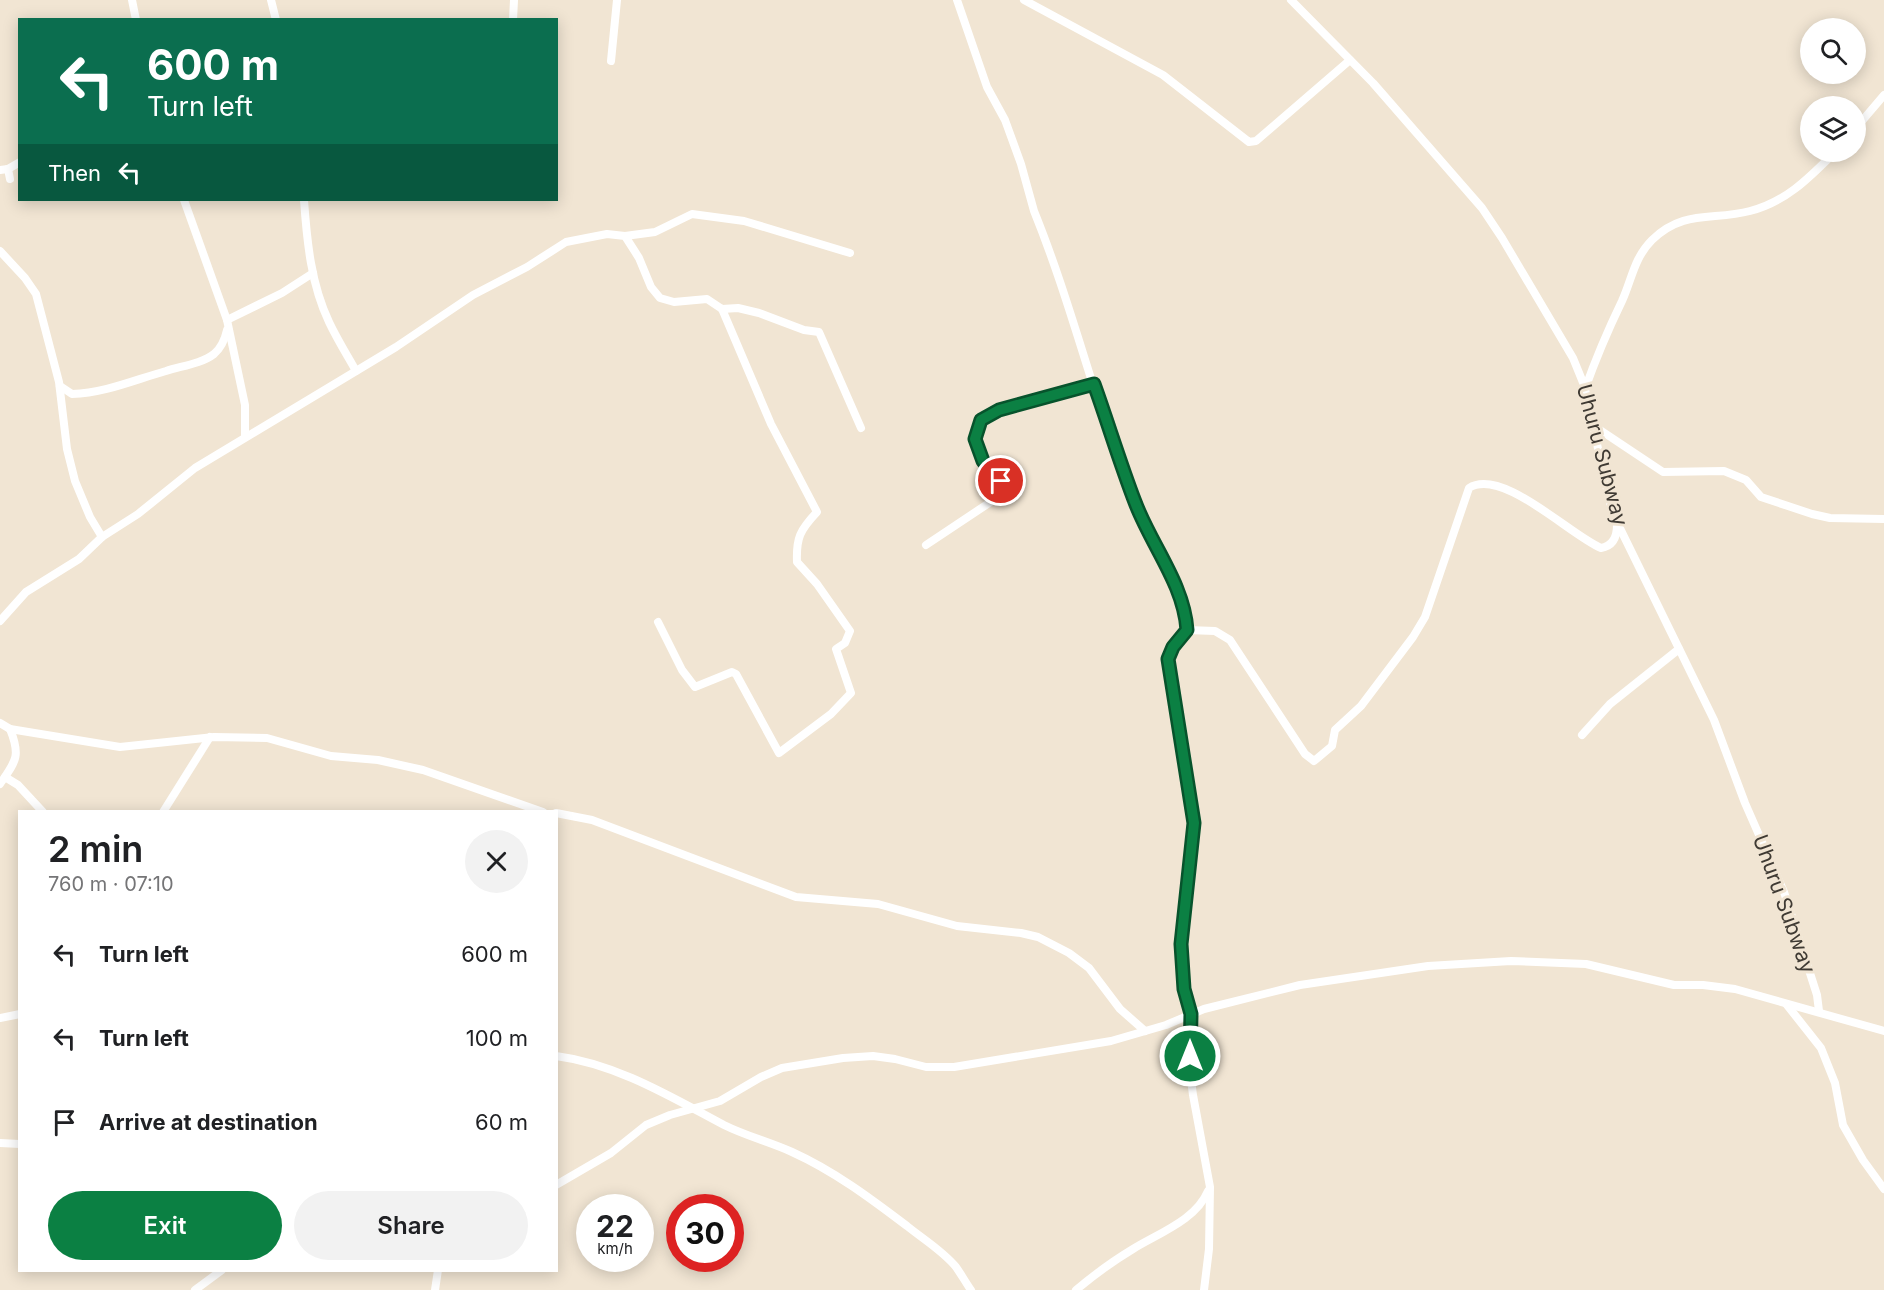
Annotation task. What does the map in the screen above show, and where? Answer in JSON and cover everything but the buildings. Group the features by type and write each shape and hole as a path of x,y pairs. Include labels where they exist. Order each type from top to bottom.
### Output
{"street":[{"path":"132,0 136,18"},
{"path":"271,0 276,18"},
{"path":"513,0 513,18"},
{"path":"611,61 617,0"},
{"path":"957,0 987,87 1005,120 1021,164 1034,211 1135,504 1176,586 1186,616 1187,630 1173,647 1168,659 1193,812 1192,848 1182,916 1181,944 1184,989 1191,1014 1190,1072 1210,1187 1209,1249 1204,1290"},
{"path":"1024,0 1163,75 1249,141 1256,141 1350,60"},
{"name":"Uhuru Subway","path":"1291,0 1374,83 1490,220 1573,358 1585,389 1608,498 1617,525 1714,720 1745,803 1784,892 1817,996 1819,1011"},
{"path":"1866,116 1884,95"},
{"path":"1585,389 1636,260 1653,240 1671,227 1690,219 1746,212 1779,200 1808,179 1825,162"},
{"path":"10,178 4,170 18,163"},
{"path":"184,201 227,323 245,405 245,437"},
{"path":"303,201 313,273 328,322 356,372"},
{"path":"0,621 21,596 79,558 102,537 138,514 195,468 356,372 473,295 527,267 557,246 574,239 607,234 625,236 655,232 692,214 744,221 850,253"},
{"path":"625,236 639,258 651,287 660,298 674,302 707,299 722,309 771,424 817,512 805,524 796,542 797,562 817,584 850,631 845,643 836,649 851,693 831,714 779,753 736,674 732,672 695,687 682,670 658,622"},
{"path":"0,251 25,278 36,294 60,386 65,438 75,481 90,517 102,537"},
{"path":"60,386 72,394 102,390 126,385 199,361 214,354 220,347 227,323 313,273"},
{"path":"722,309 742,309 765,314 821,334 861,428"},
{"path":"926,545 1007,491 994,471 983,461 975,439 981,420 999,410 1094,384"},
{"path":"1592,424 1663,472 1724,471 1746,480 1761,497 1812,514 1830,518 1884,519"},
{"path":"1187,630 1215,631 1230,640 1305,754 1314,761 1332,746 1335,730 1361,706 1420,627 1433,600 1469,488 1482,483 1502,488 1600,548 1607,547 1615,539 1617,525"},
{"path":"1582,735 1610,704 1680,649"},
{"path":"0,723 10,729 120,747 210,737 267,738 331,756 390,762 439,775 537,810"},
{"path":"10,729 17,751 14,766 2,780 18,785 41,810"},
{"path":"164,810 210,737"},
{"path":"558,813 592,820 796,897 871,903 957,926 1038,937 1069,953 1089,968 1120,1009 1145,1031"},
{"path":"558,1184 611,1153 646,1125 670,1115 720,1101 761,1077 782,1068 873,1056 926,1067 947,1068 1111,1041 1215,1006 1300,985 1449,964 1511,961 1567,962 1598,966 1674,985 1703,985 1735,989 1884,1030"},
{"path":"1787,1005 1821,1048 1835,1083 1843,1125 1863,1160 1884,1189"},
{"path":"0,1018 18,1014"},
{"path":"558,1056 583,1059 608,1068 695,1108 726,1125 798,1155 854,1186 937,1249 956,1267 971,1290"},
{"path":"0,1143 18,1144"},
{"path":"1076,1290 1100,1270 1183,1219 1203,1203 1210,1187"},
{"path":"195,1290 219,1272"},
{"path":"435,1290 438,1272"}],"route":[{"path":"1001,481 983,461 975,439 981,420 999,410 1094,384 1135,504 1176,586 1186,616 1187,630 1173,647 1168,659 1194,823 1182,916 1181,944 1184,989 1191,1014 1190,1056"}]}
